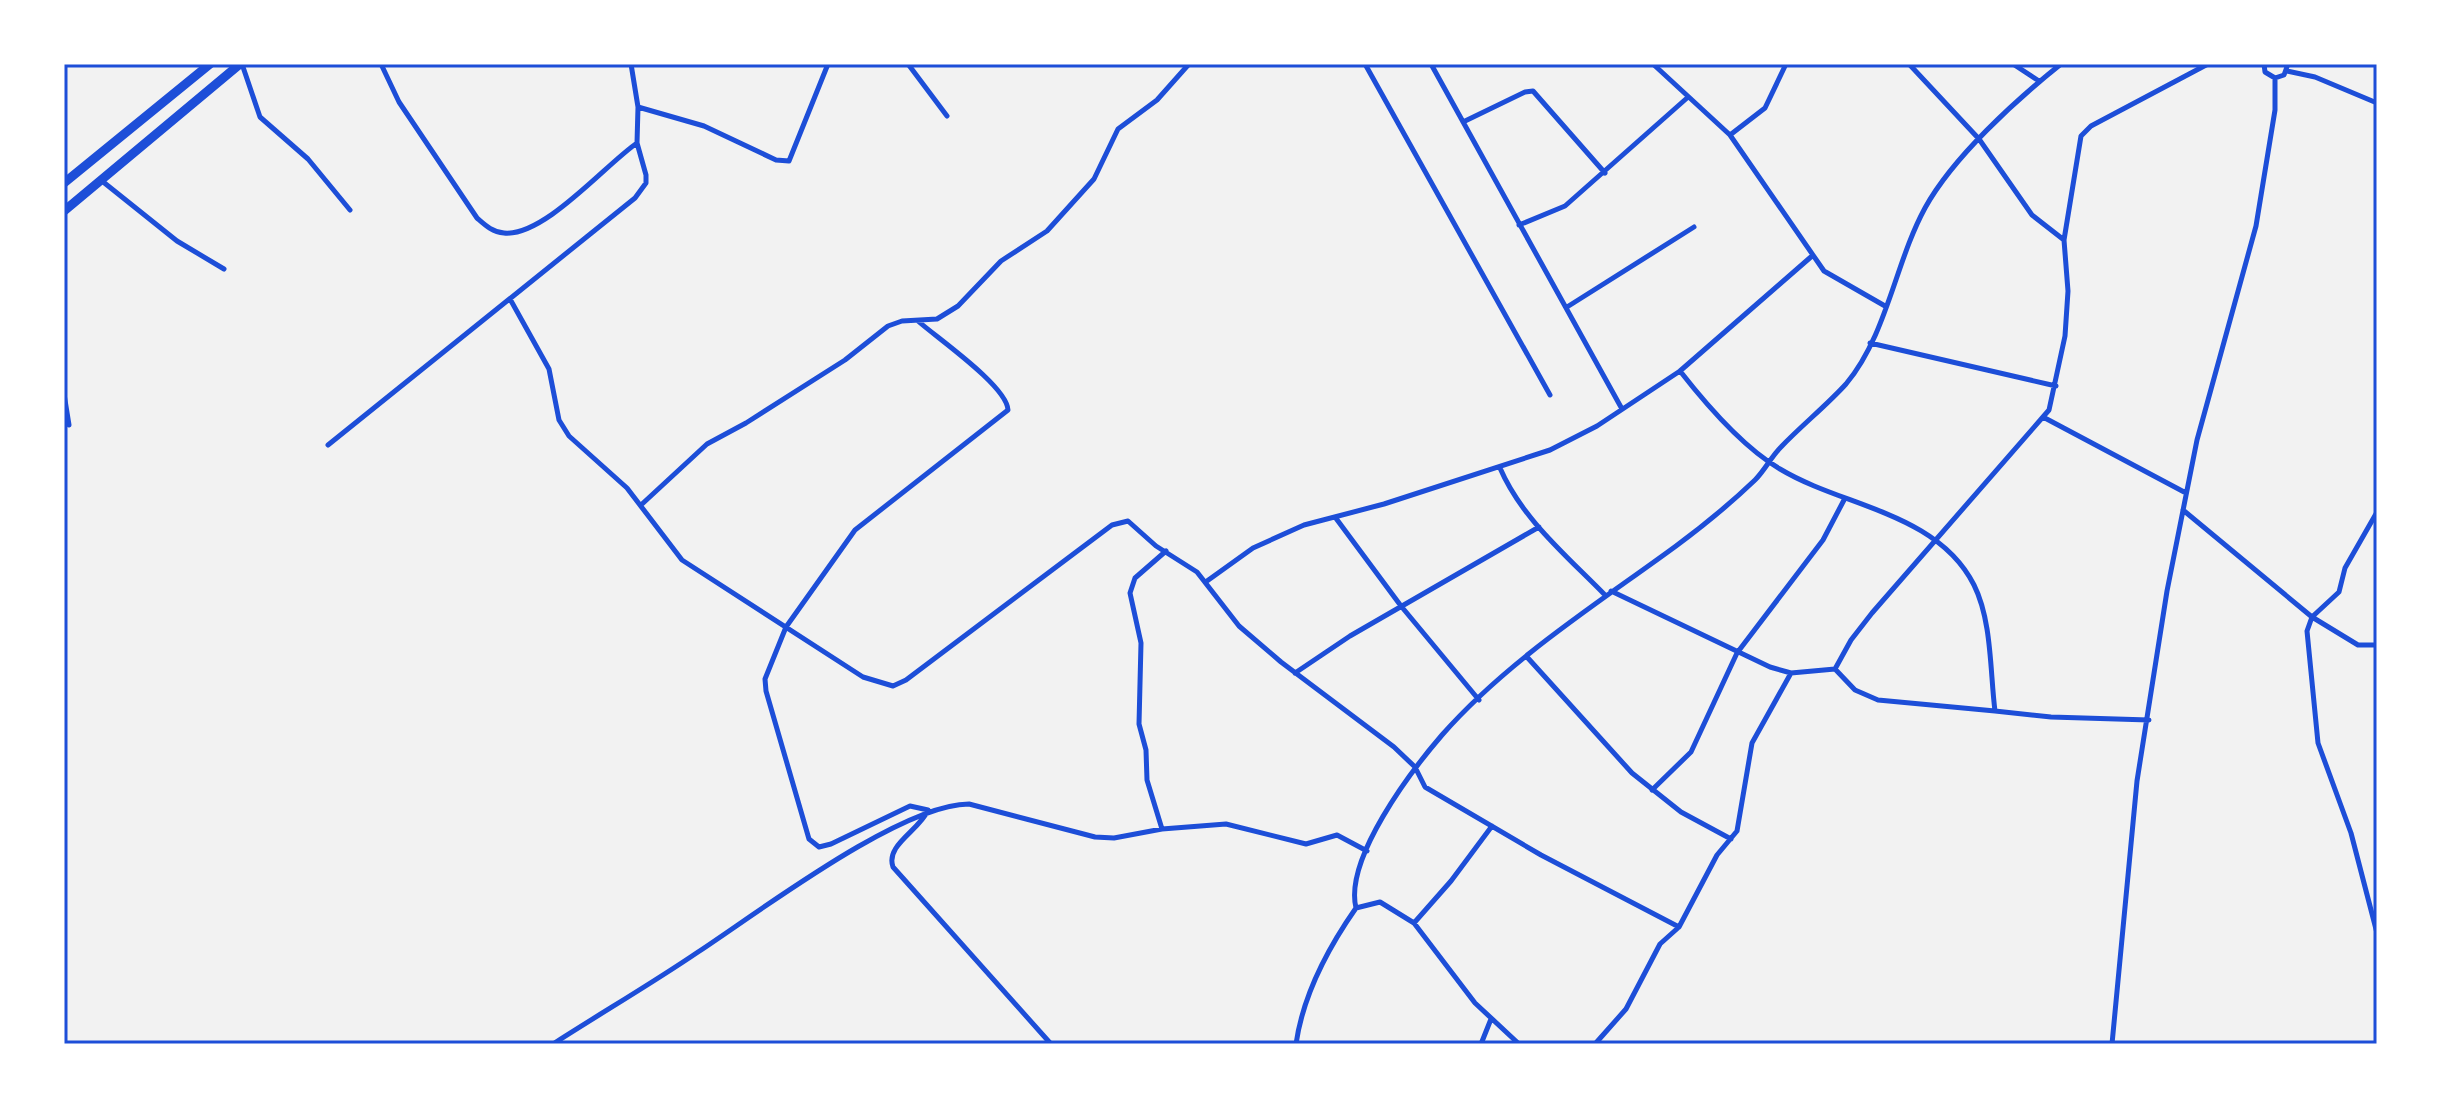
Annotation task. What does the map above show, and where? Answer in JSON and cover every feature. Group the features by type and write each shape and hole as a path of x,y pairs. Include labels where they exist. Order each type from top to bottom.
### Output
{"highway":[{"path":"64,183 210,64"},
{"path":"64,211 241,64"}],"street":[{"path":"241,64 260,117 308,159 350,210"},
{"path":"381,64 399,102 477,218 490,229 504,233 521,231 541,222 637,143"},
{"path":"328,445 635,198 646,183 646,175 637,143 638,107 631,64"},
{"path":"638,107 704,126 776,160 789,161 828,64"},
{"path":"908,64 947,116"},
{"path":"641,505 707,444 845,360 888,326 902,321 937,319 958,306 1001,261 1047,231 1094,179 1118,129 1157,100 1189,64"},
{"path":"1365,64 1550,395"},
{"path":"1431,64 1622,409"},
{"path":"1653,64 1730,135 1812,256 1837,281 1885,306"},
{"path":"1730,135 1765,108 1786,64"},
{"path":"1909,64 1979,139 2032,215 2064,240"},
{"path":"2013,64 2039,81"},
{"path":"1296,1044 1310,991 1356,908 1352,890 1367,851 1399,787 1479,700 1605,595 1702,525 1756,478 1768,461 1845,384 1869,343 1925,208 1979,139 2061,64"},
{"path":"1835,669 1858,631 2043,417 2056,386 2066,321 2064,240 2081,136 2091,126 2208,64"},
{"path":"2264,64 2265,72 2275,78"},
{"path":"2112,1044 2137,781 2197,440 2256,226 2275,110 2275,78 2288,67 2377,103"},
{"path":"1463,122 1533,91 1605,173"},
{"path":"1519,225 1565,206 1687,98"},
{"path":"101,180 177,241 224,269"},
{"path":"1567,307 1694,227"},
{"path":"1207,581 1253,548 1304,525 1500,468 1550,450 1680,371 1812,256"},
{"path":"510,299 549,369 559,420 569,436 627,488 682,560 863,677 893,686 1112,525 1128,521 1166,551 1186,562 1207,581 1239,626 1295,673 1394,747 1415,767 1425,787 1679,927"},
{"path":"918,321 984,376 1007,402 1008,410 855,530 786,627 765,679 809,839 819,847 910,806 928,810"},
{"path":"1869,343 2056,386"},
{"path":"1680,371 1707,405 1768,461 1844,500 1903,519 1936,542 1967,573 1982,606 1995,711"},
{"path":"64,394 69,425"},
{"path":"2043,417 2186,493"},
{"path":"1500,468 1511,494 1605,595"},
{"path":"1652,790 1691,752 1737,653 1823,540 1844,500"},
{"path":"2183,510 2312,617 2358,645 2377,645"},
{"path":"2377,512 2345,568 2339,592 2312,617 2307,631 2318,743 2351,833 2377,933"},
{"path":"1335,517 1401,606 1479,700"},
{"path":"1295,673 1401,606 1539,527"},
{"path":"1162,829 1147,780 1146,750 1139,724 1141,643 1130,593 1135,578 1166,551"},
{"path":"1611,591 1737,653 1791,673 1835,669"},
{"path":"1527,657 1595,735 1652,790 1681,812 1731,839"},
{"path":"1835,669 1855,690 1878,700 2051,717 2149,720"},
{"path":"1595,1044 1626,1009 1660,944 1679,927 1717,855 1731,839 1742,818 1752,743 1791,673"},
{"path":"553,1044 854,850 928,810 947,804 969,804 1095,837 1114,838 1162,829 1226,824 1306,844 1337,835 1367,851"},
{"path":"928,810 920,826 893,849 890,859 893,867 1051,1044"},
{"path":"1414,923 1451,881 1492,826"},
{"path":"1356,908 1380,902 1414,923 1445,968 1491,1019 1519,1044"},
{"path":"1481,1044 1491,1019"}]}
